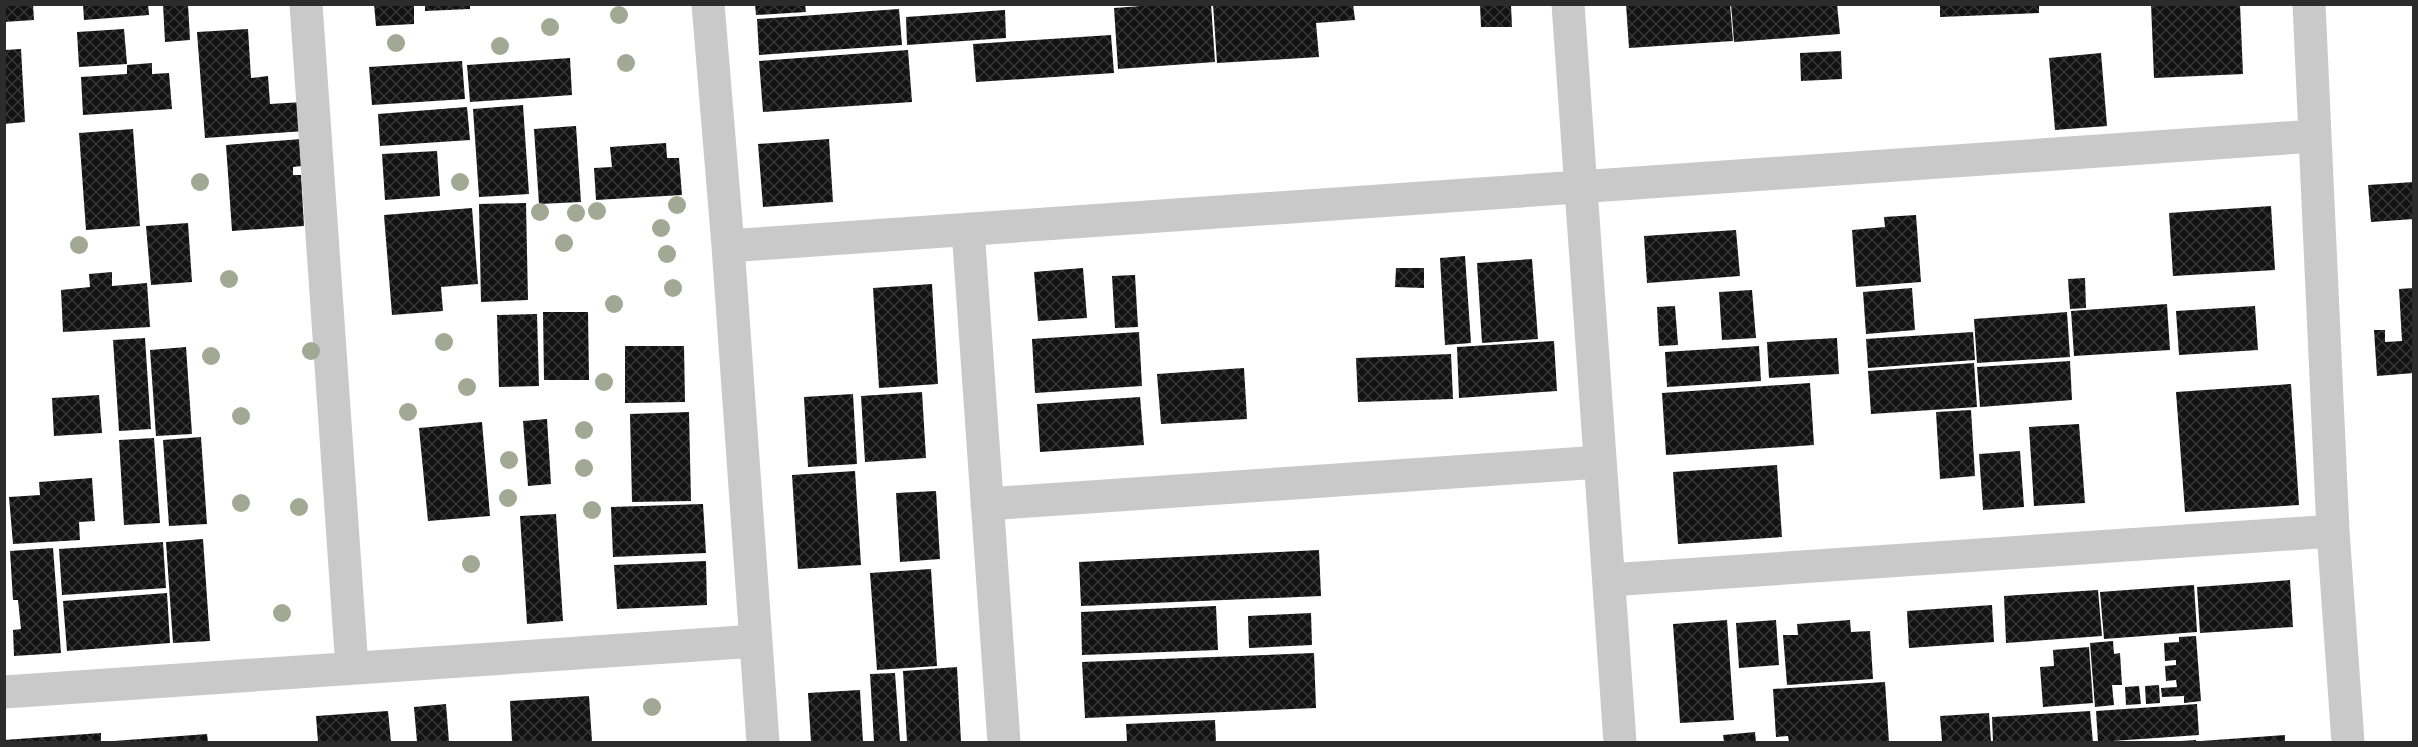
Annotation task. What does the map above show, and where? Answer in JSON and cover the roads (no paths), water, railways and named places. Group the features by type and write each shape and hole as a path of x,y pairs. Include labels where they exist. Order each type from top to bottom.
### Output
{"street":[{"path":"306,4 352,668"},
{"path":"708,4 728,246 763,742"},
{"path":"1568,4 1620,742"},
{"path":"2308,4 2333,531 2348,742"},
{"path":"728,246 2315,136"},
{"path":"968,229 1004,742"},
{"path":"987,504 1600,462"},
{"path":"1609,580 2333,531"},
{"path":"4,692 756,641"}]}
